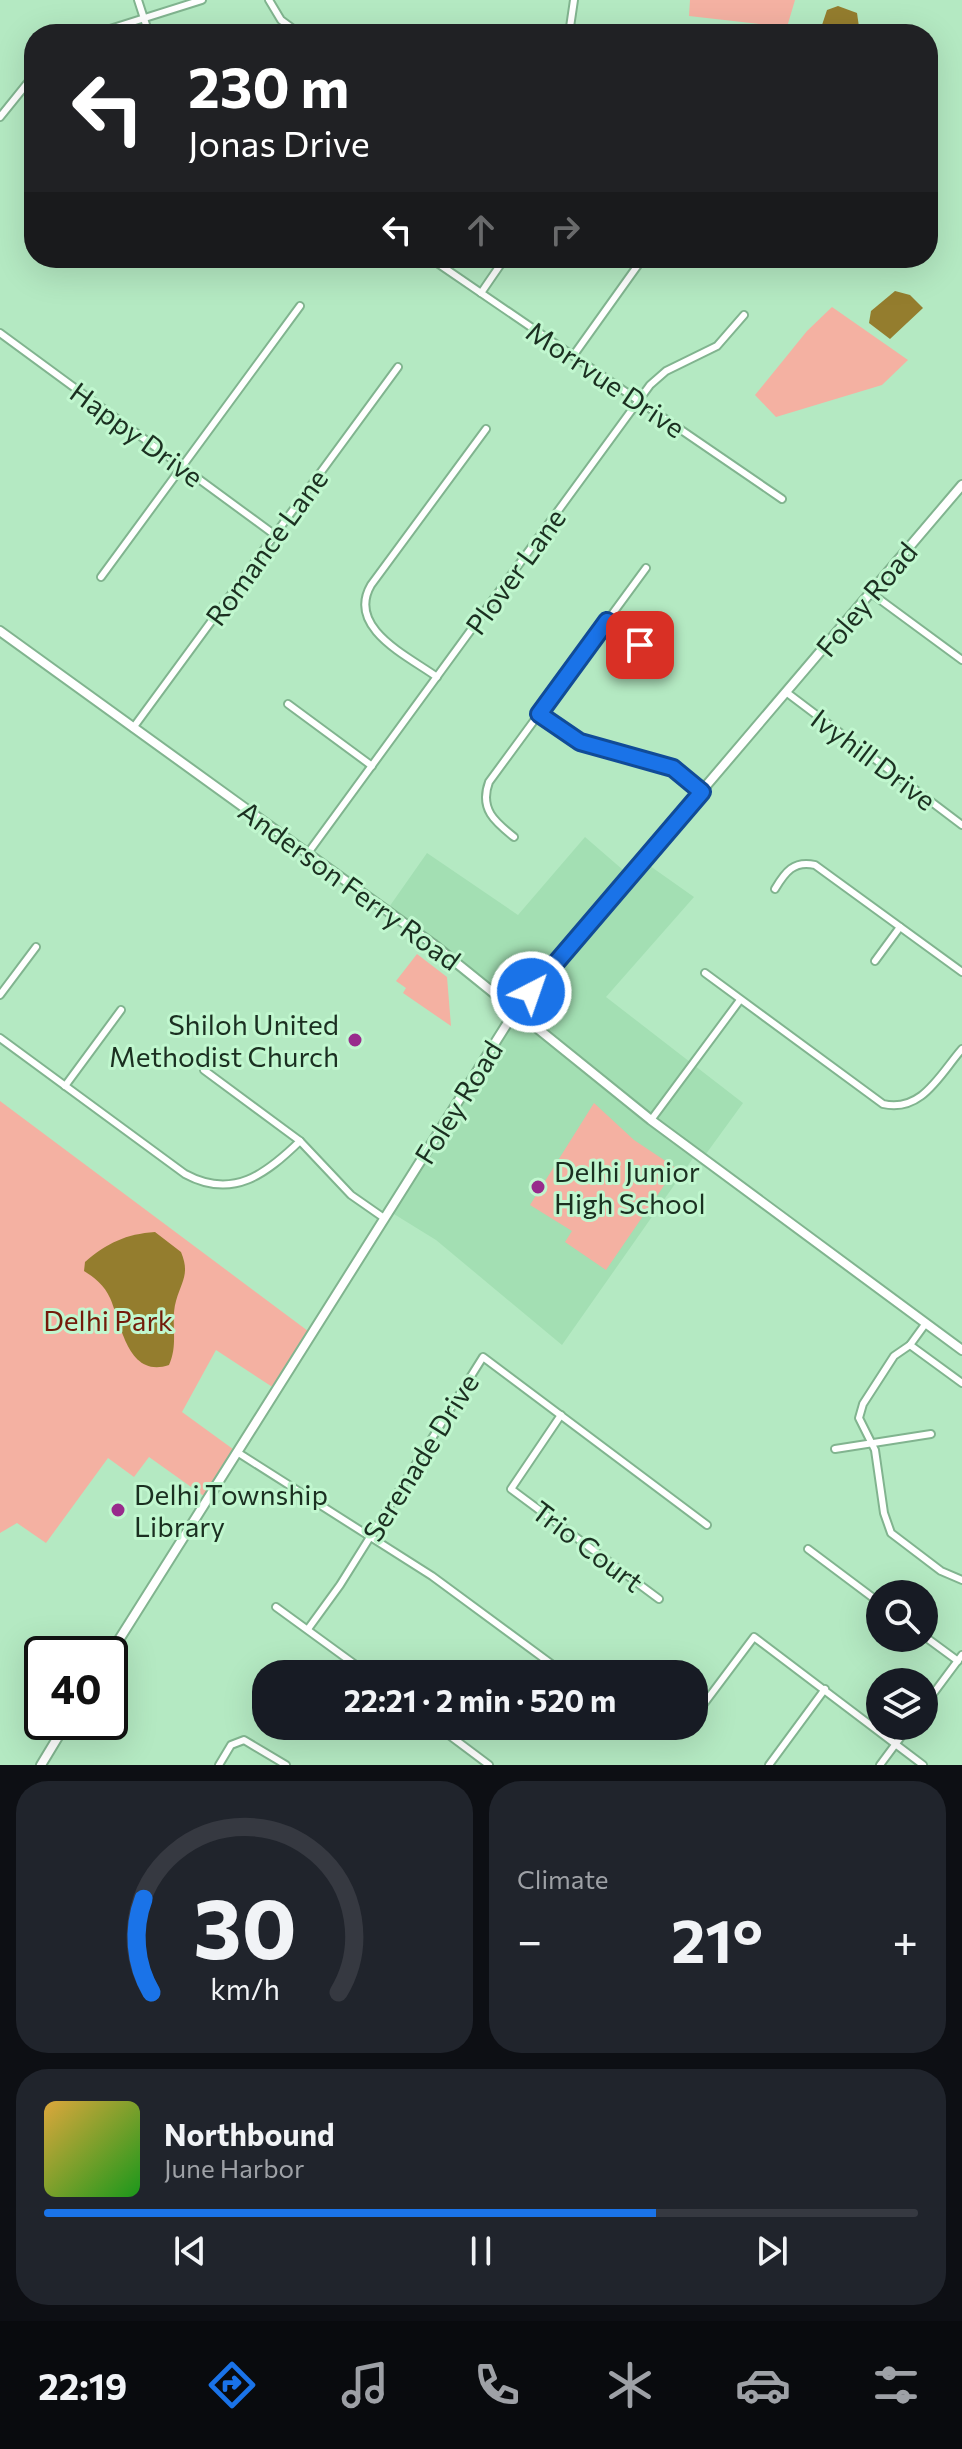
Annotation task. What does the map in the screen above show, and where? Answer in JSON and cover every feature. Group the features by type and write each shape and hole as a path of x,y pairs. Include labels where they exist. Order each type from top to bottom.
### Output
{"street":[{"path":"138,0 146,24"},
{"path":"125,24 202,0"},
{"path":"269,0 286,24"},
{"path":"570,24 574,0"},
{"path":"0,117 24,87"},
{"name":"Morrvue Drive","path":"445,268 782,499"},
{"path":"481,293 498,268"},
{"path":"573,356 636,268"},
{"path":"101,577 300,306"},
{"name":"Plover Lane","path":"308,853 657,377 717,346 744,315"},
{"name":"Happy Drive","path":"0,333 275,535"},
{"name":"Romance Lane","path":"133,728 398,367"},
{"path":"437,677 376,632 365,613 365,598 486,429"},
{"name":"Foley Road","path":"121,1636 517,1008 962,485"},
{"path":"514,837 491,817 486,803 487,789 646,568"},
{"path":"871,593 962,660"},
{"path":"607,621 665,659"},
{"name":"Anderson Ferry Road","path":"0,631 517,1008 651,1120 962,1350"},
{"name":"Ivyhill Drive","path":"786,692 962,825"},
{"path":"288,704 372,766"},
{"path":"539,714 580,742 673,768 702,792"},
{"path":"775,889 790,868 804,863 815,865 962,972"},
{"path":"875,961 900,927"},
{"path":"0,995 36,947"},
{"path":"705,973 877,1100 894,1107 909,1105 921,1098 962,1049"},
{"path":"651,1120 740,1000"},
{"path":"65,1086 121,1010"},
{"path":"0,1038 185,1174 205,1183 237,1185 257,1178 300,1141"},
{"path":"204,1070 300,1141 351,1195 384,1218"},
{"path":"926,1323 910,1345 894,1356 860,1410 861,1424 872,1444 891,1533 941,1571 962,1580"},
{"path":"910,1345 962,1383"},
{"name":"Serenade Drive","path":"308,1629 371,1537 483,1357 707,1525"},
{"name":"Trio Court","path":"561,1415 511,1489 659,1599"},
{"path":"835,1449 931,1434"},
{"path":"237,1452 444,1584 546,1660"},
{"path":"808,1549 866,1592"},
{"path":"276,1607 349,1660"},
{"path":"708,1698 754,1637 923,1765"},
{"path":"938,1645 960,1658 938,1687"},
{"path":"769,1765 825,1689"},
{"path":"41,1765 56,1740"},
{"path":"219,1765 231,1745 244,1740 286,1765"},
{"path":"456,1740 489,1765"},
{"path":"880,1765 899,1740"}],"shaded area":[{"path":"838,6 857,13 859,24 822,24 827,10"},
{"path":"895,291 910,295 923,308 890,339 869,323 871,311"},
{"path":"585,837 630,876 643,861 694,897 606,997 743,1103 703,1158 696,1154 562,1345 436,1240 389,1211 517,1009 387,910 427,853 518,915"},
{"path":"155,1232 181,1252 185,1272 174,1309 172,1357 169,1365 155,1367 144,1364 135,1356 122,1333 108,1294 99,1282 84,1271 85,1262 109,1245 126,1237"}],"green space":[{"path":"690,0 795,0 788,24 689,16"},
{"path":"832,307 908,360 882,385 776,417 755,395 807,331"},
{"path":"417,954 447,977 451,1026 403,993 406,988 396,981"},
{"name":"Delhi Park","path":"0,1101 312,1334 277,1390 216,1350 182,1412 237,1452 208,1499 149,1457 134,1477 108,1458 46,1543 17,1523 0,1533"},
{"path":"594,1103 634,1140 676,1168 606,1270 565,1242 572,1231 530,1205"}],"place":[{"name":"Shiloh United Methodist Church","path":"355,1040"},
{"name":"Delhi Junior High School","path":"538,1187"},
{"name":"Delhi Township Library","path":"118,1510"}],"route":[{"path":"531,992 702,792 673,768 580,742 539,714 607,621 640,645"}]}
